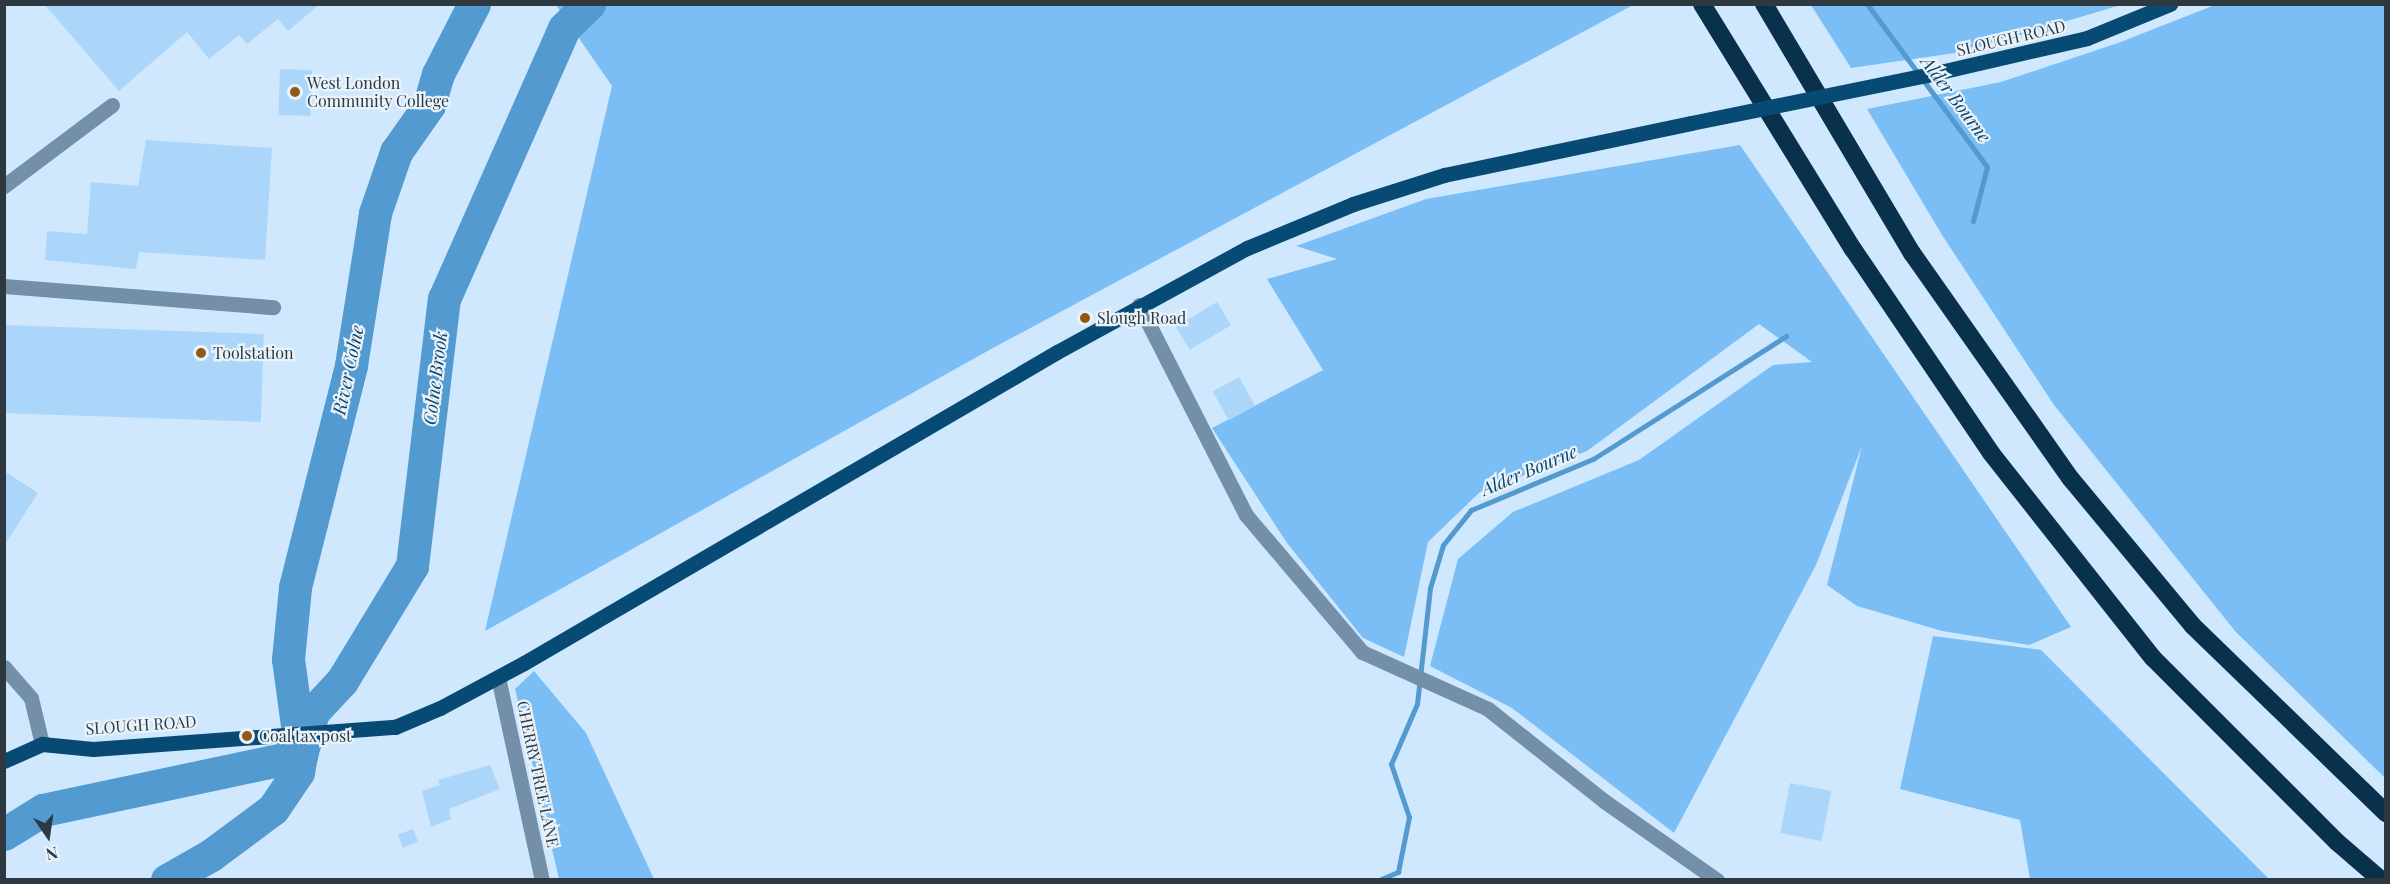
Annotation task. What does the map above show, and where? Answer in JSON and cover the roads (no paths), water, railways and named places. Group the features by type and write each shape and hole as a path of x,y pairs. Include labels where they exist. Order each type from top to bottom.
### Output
{"highway":[{"path":"1702,4 1853,249 1991,453 2153,658 2337,842 2381,879"},
{"path":"1764,4 1912,253 2071,479 2193,626 2385,813"}],"main road":[{"name":"SLOUGH ROAD","path":"42,744 93,749 242,735 395,727 498,677 1139,305 1247,248 1353,204 1444,175 1927,75 2087,38 2170,4"},
{"path":"4,760 42,744"}],"street":[{"path":"4,186 112,105"},
{"path":"4,286 273,307"},
{"path":"1139,305 1246,515 1362,652 1488,709 1604,801 1717,879"},
{"path":"4,667 31,698 42,744"},
{"name":"CHERRY TREE LANE","path":"498,677 542,879"}],"waterway":[{"name":"River Colne","path":"167,880 211,855 273,809 298,772 301,755 288,659 295,587 351,365 375,213 396,152 429,105 438,74 474,4"},
{"name":"Colne Brook","path":"4,834 43,810 301,755 313,712 342,681 412,566 444,299 564,28 589,4"},
{"name":"Alder Bourne","path":"1867,4 1987,167 1973,221"},
{"name":"Alder Bourne","path":"1379,880 1398,872 1409,817 1391,764 1417,704 1430,588 1443,545 1471,510 1593,459 1786,336"}],"place":[{"name":"West London Community College","path":"295,92"},
{"name":"Slough Road","path":"1085,318"},
{"name":"Toolstation","path":"201,353"},
{"name":"Coal tax post","path":"247,736"}]}
